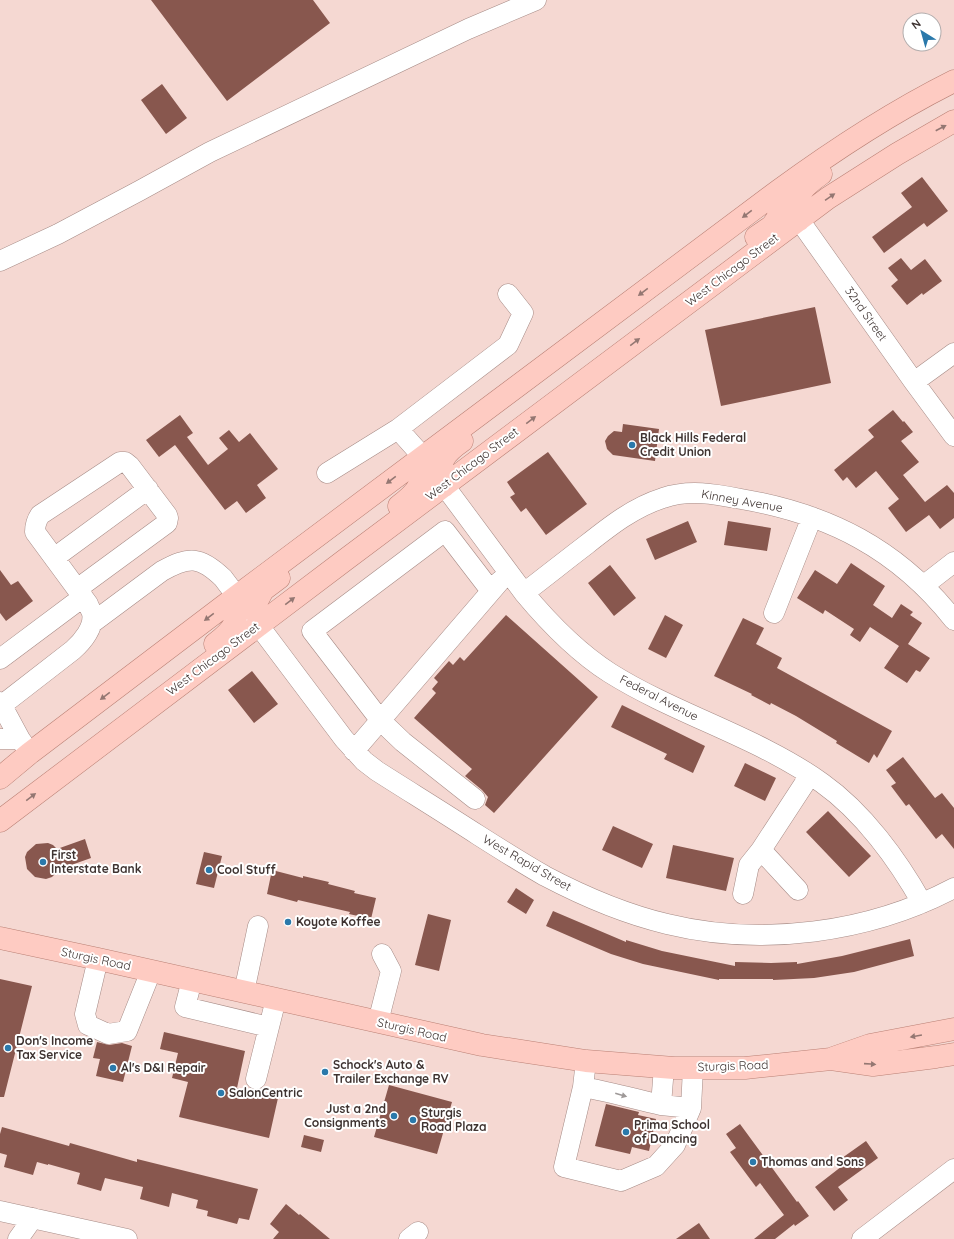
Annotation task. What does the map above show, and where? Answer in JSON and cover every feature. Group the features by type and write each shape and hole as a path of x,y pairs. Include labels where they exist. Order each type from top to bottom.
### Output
{"main road":[{"path":"0,778 25,746 237,596 778,190 839,148 904,107 954,81"},
{"path":"799,220 797,206 800,194 808,183 861,146 904,107"},
{"name":"West Chicago Street","path":"0,821 141,713 828,198 897,154 954,122"},
{"path":"675,312 718,265 772,226 777,220 779,212 777,204 778,190"},
{"path":"444,486 441,473 442,459 452,448 499,415 539,370"},
{"path":"345,560 359,536 417,490 423,474 422,457"},
{"path":"259,625 256,603 263,590 324,544 352,509"},
{"path":"141,713 179,672 226,635 234,626 237,612 237,596"},
{"name":"Sturgis Road","path":"0,938 482,1045 586,1061 664,1067 745,1068 831,1059 870,1045 954,1029"},
{"name":"Sturgis Road","path":"831,1059 873,1065 948,1057"}],"street":[{"path":"0,261 58,234 217,149 468,29 536,0"},
{"name":"32nd Street","path":"778,190 954,436"},
{"path":"328,473 398,428 508,345 523,313 508,294"},
{"path":"914,382 954,353"},
{"name":"Federal Avenue","path":"398,428 422,457 524,593 539,611 572,643 609,672 632,686 780,757 810,775 841,798 875,834 904,872 922,903"},
{"path":"0,659 80,593 167,523 167,515 130,466 125,462 120,462 40,516 36,521 35,532 80,593 92,614 92,622 82,641 73,650 1,704 25,746"},
{"path":"54,558 148,489"},
{"name":"Kinney Avenue","path":"524,593 616,523 646,504 664,497 700,493 762,502 839,527 860,538 898,565 923,586 945,608 954,620"},
{"path":"774,613 812,517"},
{"path":"475,799 403,742 381,720 312,631 445,531 492,591"},
{"name":"West Rapid Street","path":"92,622 174,565 185,561 195,560 212,567 237,596 354,751 377,771 544,875 577,891 636,915 666,924 695,930 756,935 785,934 820,931 894,914 954,888"},
{"path":"923,586 954,562"},
{"path":"354,751 508,572"},
{"path":"0,739 25,746"},
{"path":"743,894 749,865 761,850 810,775"},
{"path":"761,850 798,890"},
{"path":"244,992 258,926"},
{"path":"378,1022 391,971 382,954"},
{"path":"98,959 85,1014 88,1025 108,1034 127,1031 151,971"},
{"path":"192,980 185,1007 269,1027"},
{"path":"256,1079 276,999"},
{"path":"586,1061 584,1087 564,1167 621,1181 656,1166 675,1145 691,1108 693,1068"},
{"path":"661,1105 664,1067"},
{"path":"584,1087 661,1105 691,1108"},
{"path":"862,1239 954,1169"},
{"path":"0,1211 127,1239"},
{"path":"18,1239 33,1218"}],"building":[{"path":"151,0 313,0 330,23 227,101"},
{"path":"162,84 187,118 166,134 141,100"},
{"path":"922,177 948,211 927,227 924,223 884,253 872,237 912,207 901,193"},
{"path":"901,258 911,270 925,259 942,281 923,295 922,293 907,305 891,286 898,280 888,268"},
{"path":"815,307 831,383 721,406 705,330"},
{"path":"893,410 913,432 901,441 919,462 903,475 925,502 947,485 954,493 954,518 940,529 929,515 906,532 888,508 899,499 876,471 856,488 847,477 843,481 834,470 874,437 868,430"},
{"path":"180,415 193,433 187,437 208,465 228,449 219,438 229,430 239,442 250,433 278,469 257,485 266,498 246,513 237,501 225,510 175,445 159,457 146,440"},
{"name":"Black Hills Federal Credit Union","path":"623,424 659,429 655,461 613,455 607,449 605,441 608,436 614,431 622,432"},
{"path":"548,452 587,504 546,535 526,508 521,512 510,497 515,494 507,482"},
{"path":"688,521 697,542 655,560 646,539"},
{"path":"728,521 771,528 767,551 724,545"},
{"path":"851,563 885,586 873,605 892,618 901,604 913,612 910,615 922,623 908,644 930,658 920,672 916,670 907,683 884,668 899,646 870,627 860,642 850,635 854,629 825,610 823,614 797,598 815,570 837,584"},
{"path":"610,565 636,598 614,616 588,583"},
{"path":"0,570 11,585 18,581 33,601 6,621 0,613"},
{"path":"506,615 598,697 494,813 485,805 488,797 465,776 472,769 414,718 436,693 432,689 438,682 434,678 449,661 453,665 460,657 464,661"},
{"path":"665,615 683,625 666,658 648,649"},
{"path":"743,618 764,628 756,644 782,658 777,668 892,731 877,758 874,754 869,763 796,716 771,703 770,705 751,695 752,694 714,676"},
{"path":"252,671 278,704 254,723 228,690"},
{"path":"622,705 705,746 693,773 664,759 667,754 611,727"},
{"path":"903,757 935,798 942,793 954,808 954,849 942,834 936,839 909,804 906,806 891,786 896,783 886,770"},
{"path":"745,763 776,778 765,801 734,786"},
{"path":"828,811 871,856 849,877 806,832"},
{"path":"613,826 653,844 642,868 602,850"},
{"name":"First Interstate Bank","path":"85,839 91,858 60,869 52,877 46,879 35,877 27,869 25,857 27,852 36,844 48,843 57,849"},
{"path":"673,845 734,858 726,891 666,878"},
{"name":"Cool Stuff","path":"204,852 222,856 214,888 196,884"},
{"path":"272,870 303,878 303,876 329,882 328,884 355,891 354,893 376,898 371,919 349,914 350,912 298,900 297,902 267,894"},
{"path":"516,888 534,900 526,914 507,902"},
{"path":"553,911 626,942 626,940 662,951 735,966 735,962 797,962 797,964 842,956 910,939 914,956 854,972 814,978 719,980 643,964 611,954 546,926"},
{"path":"428,914 451,920 439,971 415,965"},
{"name":"Don's Income Tax Service","path":"0,979 32,986 4,1097 0,1097"},
{"name":"SalonCentric","path":"164,1032 245,1051 237,1088 278,1098 269,1138 179,1117 188,1082 172,1078 178,1053 160,1049"},
{"name":"Al's D&I Repair","path":"97,1042 109,1045 122,1043 132,1046 123,1082 96,1076 100,1059 93,1058"},
{"name":"Sturgis Road Plaza","path":"389,1085 452,1102 437,1154 374,1137"},
{"name":"Prima School of Dancing","path":"606,1104 639,1112 638,1115 656,1119 649,1151 632,1147 630,1154 595,1146"},
{"path":"740,1124 797,1202 798,1201 809,1216 795,1226 794,1224 775,1239 754,1239 784,1215 760,1183 756,1187 730,1152 736,1148 726,1134"},
{"path":"2,1127 69,1146 70,1143 137,1162 137,1159 258,1189 249,1220 239,1218 237,1224 207,1216 208,1211 196,1208 198,1200 172,1193 169,1207 140,1199 143,1187 105,1178 101,1191 77,1184 80,1173 48,1164 37,1162 33,1175 4,1167 7,1155 0,1153 0,1134"},
{"path":"304,1135 324,1140 321,1152 301,1147"},
{"path":"866,1141 878,1158 838,1187 848,1200 834,1211 815,1187 846,1163 842,1158"},
{"path":"286,1204 330,1239 273,1239 279,1232 270,1224"},
{"path":"699,1223 710,1239 676,1239"}],"place":[{"name":"Black Hills Federal Credit Union","path":"632,445"},
{"name":"First Interstate Bank","path":"43,862"},
{"name":"Cool Stuff","path":"209,870"},
{"name":"Koyote Koffee","path":"288,922"},
{"name":"Don's Income Tax Service","path":"8,1048"},
{"name":"Al's D&I Repair","path":"113,1068"},
{"name":"Schock's Auto & Trailer Exchange RV","path":"325,1072"},
{"name":"SalonCentric","path":"221,1093"},
{"name":"Just a 2nd Consignments","path":"394,1116"},
{"name":"Sturgis Road Plaza","path":"413,1120"},
{"name":"Prima School of Dancing","path":"626,1132"},
{"name":"Thomas and Sons","path":"753,1162"}]}
